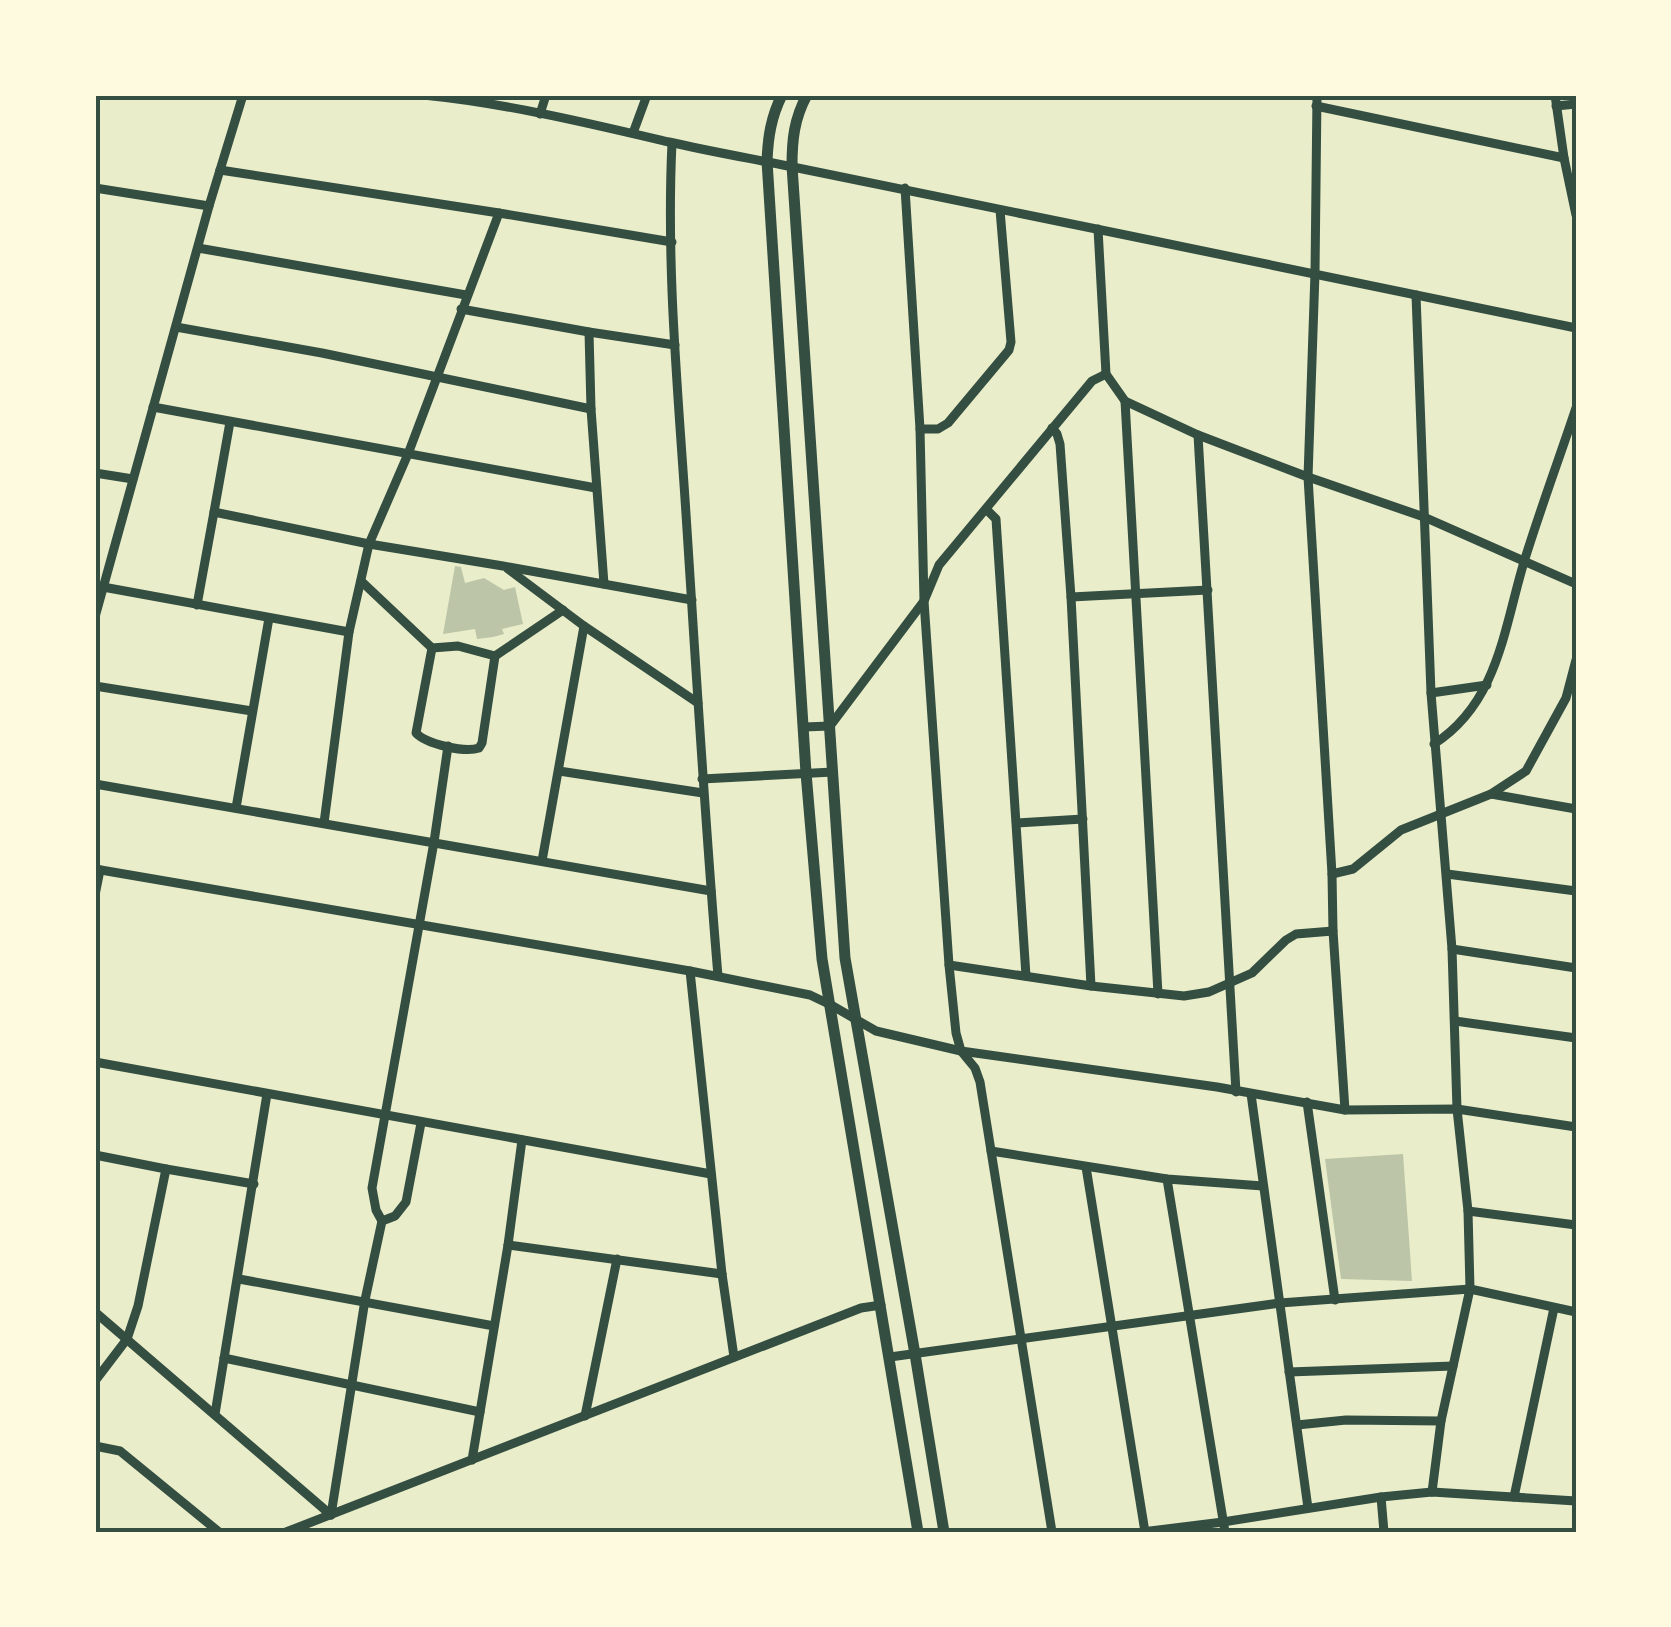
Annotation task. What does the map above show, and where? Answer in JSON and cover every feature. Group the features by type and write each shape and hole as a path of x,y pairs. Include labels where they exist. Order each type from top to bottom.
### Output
{"street":[{"path":"95,616 243,95"},
{"path":"422,95 453,96 1576,328"},
{"path":"540,114 546,95"},
{"path":"633,133 647,95"},
{"path":"782,95 768,137 768,162 806,773 822,959 918,1532"},
{"path":"807,95 795,121 792,166 845,958 944,1532"},
{"path":"1345,1110 1308,477 1317,100 1564,158"},
{"path":"1576,104 1555,100 1576,215"},
{"path":"672,143 675,344 718,976"},
{"path":"220,170 672,242"},
{"path":"95,188 209,206"},
{"path":"905,188 920,430 924,601 956,1033 961,1051 975,1068 980,1082 1052,1532"},
{"path":"920,430 948,423 1009,350 1000,210"},
{"path":"324,824 350,632 369,544 408,454 499,212"},
{"path":"1098,229 1106,374 1125,402 1308,477 1424,518 1576,584"},
{"path":"198,248 466,295"},
{"path":"1416,295 1431,693 1452,949 1457,1109 1468,1211 1470,1289 1441,1421 1432,1492"},
{"path":"461,309 675,344"},
{"path":"176,327 591,408"},
{"path":"589,332 604,584"},
{"path":"830,726 924,601 939,564 1092,382 1106,374"},
{"path":"1125,402 1158,994"},
{"path":"153,407 596,488"},
{"path":"1434,744 1460,724 1487,685 1524,560 1576,408"},
{"path":"197,605 230,422"},
{"path":"1052,428 1060,444 1071,597 1091,986"},
{"path":"1198,434 1236,1092"},
{"path":"95,473 133,479"},
{"path":"986,509 996,519 1026,976"},
{"path":"214,512 369,544 692,600"},
{"path":"503,566 698,703"},
{"path":"361,581 432,648 458,646 495,656"},
{"path":"103,587 350,632"},
{"path":"1071,597 1208,590"},
{"path":"432,648 416,732 420,738 474,751 481,746 495,656 563,610"},
{"path":"236,808 269,618"},
{"path":"542,862 584,626"},
{"path":"1332,874 1353,869 1401,830 1491,794 1526,771 1566,698 1576,660"},
{"path":"1431,693 1487,685"},
{"path":"95,686 252,711"},
{"path":"804,727 830,726"},
{"path":"330,1515 382,1221 372,1188 448,746"},
{"path":"558,770 703,793"},
{"path":"702,779 833,772"},
{"path":"95,784 710,891"},
{"path":"1491,794 1576,809"},
{"path":"1017,823 1083,818"},
{"path":"95,896 98,870 810,995 876,1032 961,1051 1345,1110 1457,1109 1576,1127"},
{"path":"1446,874 1576,890"},
{"path":"949,966 1184,996 1229,984 1262,966 1296,934 1333,931"},
{"path":"1452,949 1576,968"},
{"path":"690,972 734,1357"},
{"path":"1454,1021 1576,1038"},
{"path":"95,1062 711,1174"},
{"path":"215,1414 268,1094"},
{"path":"1251,1094 1308,1508"},
{"path":"1307,1102 1335,1300"},
{"path":"382,1221 395,1216 406,1202 421,1123"},
{"path":"472,1460 522,1140"},
{"path":"990,1150 1167,1178 1263,1186"},
{"path":"95,1155 254,1184"},
{"path":"1086,1167 1144,1532 1224,1527 1308,1508 1432,1492 1576,1501"},
{"path":"95,1381 127,1339 138,1306 166,1169"},
{"path":"1167,1178 1224,1527"},
{"path":"1468,1211 1576,1225"},
{"path":"508,1245 722,1274"},
{"path":"584,1416 617,1260"},
{"path":"238,1279 494,1326"},
{"path":"890,1357 1280,1303 1470,1289 1576,1312"},
{"path":"286,1532 861,1308 881,1306"},
{"path":"1514,1497 1554,1308"},
{"path":"95,1312 330,1515"},
{"path":"224,1358 480,1412"},
{"path":"1290,1372 1453,1366"},
{"path":"1297,1425 1346,1420 1441,1421"},
{"path":"95,1446 120,1450 219,1532"},
{"path":"1381,1497 1384,1532"}],"building":[{"path":"455,566 461,567 465,583 484,578 504,590 515,587 523,624 502,629 504,634 477,639 475,629 443,634"},
{"path":"1403,1154 1412,1281 1341,1279 1325,1159"}]}
